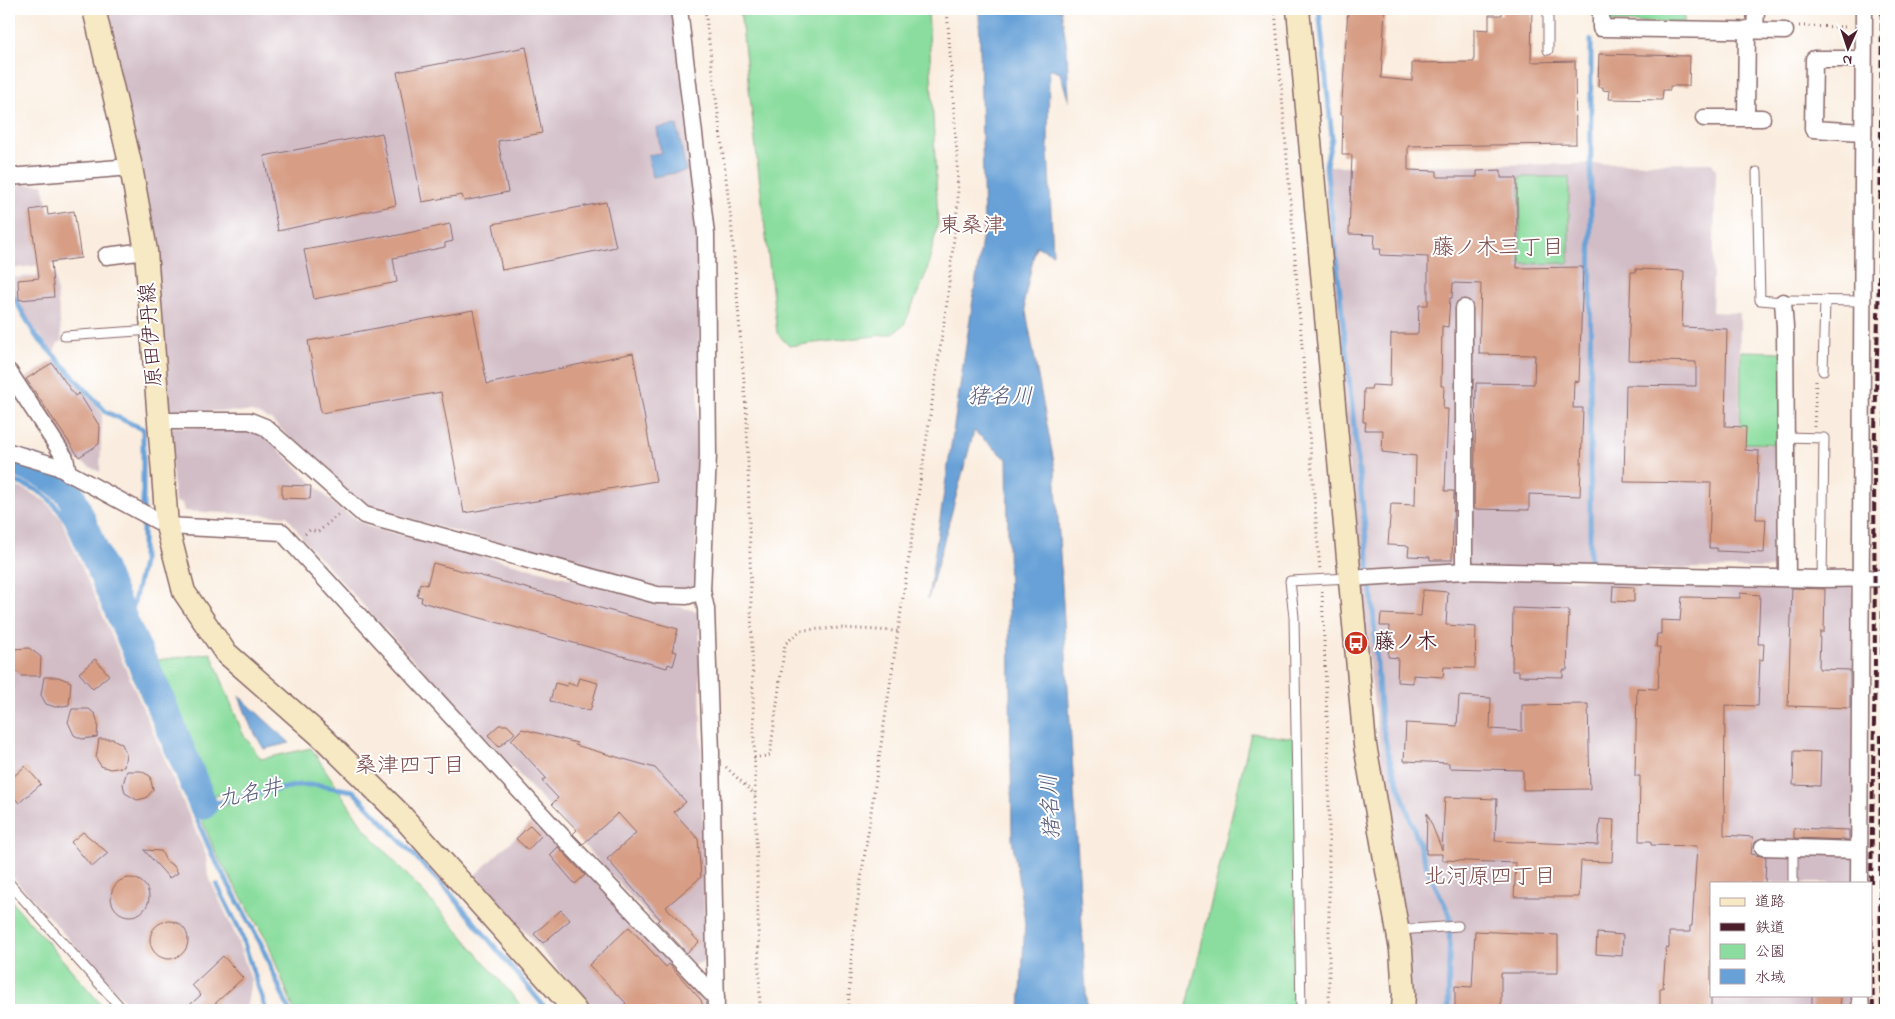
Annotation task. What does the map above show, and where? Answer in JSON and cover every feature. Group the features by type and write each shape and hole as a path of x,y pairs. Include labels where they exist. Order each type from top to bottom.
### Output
{"street":[{"name":"原田伊丹線","path":"94,9 131,167 146,252 167,526 184,592 225,652 323,738 400,814 575,1010"},
{"path":"679,9 706,234 708,455 702,591 706,609 711,752 716,1004"},
{"path":"1298,9 1365,745 1397,930 1404,994 1403,1010"},
{"path":"1601,9 1601,28 1785,31"},
{"path":"1746,117 1751,30 1756,9"},
{"path":"1858,882 1864,9"},
{"path":"1863,60 1814,59 1813,129 1863,132"},
{"path":"1704,118 1762,118"},
{"path":"9,177 131,167"},
{"path":"106,256 146,252"},
{"path":"1783,302 1786,328 1787,578"},
{"path":"1464,308 1464,571"},
{"path":"9,372 65,458 68,473"},
{"path":"159,421 250,421 265,427 364,515 657,595 687,596 702,591"},
{"path":"9,452 56,466 167,526 282,532 716,1004"},
{"path":"1350,578 1464,571 1822,579 1886,578"},
{"path":"1763,847 1858,850"},
{"path":"1860,996 1860,1010"}],"lane":[{"path":"1548,9 1548,50"},
{"path":"1757,172 1760,300 1783,302 1789,300 1862,301"},
{"path":"1823,371 1825,300"},
{"path":"65,336 152,330"},
{"path":"1786,437 1824,438 1822,579"},
{"path":"1301,1010 1294,617 1290,581 1350,578"},
{"path":"1793,847 1793,882"},
{"path":"9,883 123,1010"},
{"path":"1397,930 1458,926"}],"path":[{"path":"705,9 731,219 747,420 760,1010"},
{"path":"848,1010 853,932 947,302 958,201 957,155 947,9"},
{"path":"1275,9 1321,579 1329,766 1329,1010"},
{"path":"1785,31 1789,26 1864,28"},
{"path":"1814,438 1816,379 1822,379 1823,371"},
{"path":"294,544 310,530 318,532 350,504"},
{"path":"754,758 770,755 785,644 801,630 840,628 898,631"},
{"path":"711,752 755,795"}],"shaded area":[{"path":"102,9 674,9 701,234 695,586 683,589 658,587 374,509 355,500 271,420 252,412 171,410 165,406"},
{"path":"1712,163 1716,170 1712,312 1740,313 1739,444 1781,445 1781,568 1440,569 1358,573 1323,166"},
{"path":"43,184 49,212 75,209 82,260 9,269 9,185"},
{"path":"55,274 62,342 58,343 54,352 31,325 9,284 9,278"},
{"path":"55,359 102,413 100,472 73,458 19,382"},
{"path":"174,427 254,429 261,432 338,508 370,527 699,612 705,961 694,965 306,543 287,516 184,511 182,503 175,502 169,431"},
{"path":"9,485 24,489 45,501 61,519 206,855 208,876 235,934 251,980 246,1010 133,1010 9,873"},
{"path":"1441,578 1853,583 1856,882 1710,882 1710,996 1857,996 1858,1010 1412,1010 1359,582"},
{"path":"537,817 705,999 708,1010 594,1010 475,875"}],"green space":[{"path":"740,9 928,9 938,223 927,271 904,325 892,334 789,346 777,333"},
{"path":"1608,9 1684,9 1684,23 1611,22 1608,20"},
{"path":"1520,177 1569,177 1569,263 1520,264"},
{"path":"1741,351 1783,352 1781,444 1740,443"},
{"path":"211,653 243,734 261,759 311,748 364,828 453,925 525,1010 294,1010 267,941 215,852 199,813 228,805 223,794 206,798 179,725 150,661"},
{"path":"1251,733 1298,738 1295,1010 1186,1010"},
{"path":"9,898 106,1010 9,1010"}],"water":[{"name":"猪名川","path":"979,9 1061,9 1067,49 1069,102 1060,73 1049,69 1048,149 1053,254 1036,246 1024,301 1055,468 1087,1010 1020,1010 1025,922 1012,839 1007,459 974,431 928,599 984,226"},
{"path":"677,125 686,171 652,177 648,155 661,153 657,128"},
{"path":"239,696 290,743 264,749 251,727"}],"building":[{"path":"1348,9 1385,9 1381,78 1412,81 1412,63 1474,62 1474,29 1489,30 1489,15 1502,15 1502,9 1532,9 1531,62 1575,61 1576,144 1408,146 1408,170 1437,171 1437,177 1477,177 1477,171 1501,170 1501,178 1517,178 1517,268 1583,267 1579,382 1574,381 1573,408 1583,408 1580,496 1529,494 1529,510 1474,509 1476,383 1534,384 1535,355 1479,354 1481,284 1453,283 1448,327 1442,326 1441,386 1444,386 1443,409 1448,409 1445,491 1454,491 1452,560 1430,560 1430,557 1408,556 1409,546 1388,545 1391,504 1415,505 1416,456 1382,452 1383,430 1365,430 1366,422 1363,422 1364,389 1371,389 1372,385 1390,386 1391,334 1418,334 1419,305 1428,305 1428,257 1380,255 1381,249 1374,249 1375,235 1349,234 1352,155 1342,155 1343,115 1341,115"},
{"path":"526,47 542,133 498,141 508,192 464,201 462,195 422,202 397,72"},
{"path":"1599,54 1690,56 1689,86 1670,86 1670,90 1663,90 1662,100 1609,99 1610,91 1603,90 1603,87 1598,87"},
{"path":"382,133 396,205 278,231 264,156"},
{"path":"606,202 616,247 502,270 493,224"},
{"path":"47,207 48,215 74,211 81,258 51,262 54,297 19,300 18,280 39,278 30,210"},
{"path":"450,224 453,241 445,243 445,247 393,258 397,282 314,299 304,250 389,235 389,237"},
{"path":"1636,269 1684,271 1682,327 1727,329 1725,426 1746,427 1745,450 1759,451 1756,519 1766,519 1764,553 1717,551 1717,548 1709,548 1711,483 1624,482 1626,385 1696,386 1696,362 1628,360 1631,272 1636,272"},
{"path":"473,310 487,384 633,353 656,481 464,513 441,392 321,413 308,341"},
{"path":"52,363 75,396 79,393 100,427 99,444 79,457 26,379"},
{"path":"282,485 311,486 310,499 282,498"},
{"path":"433,563 678,629 672,651 677,652 673,666 668,664 667,668 421,602 422,597 417,596 420,583 427,585"},
{"path":"1613,586 1634,587 1634,602 1612,601"},
{"path":"1792,588 1825,589 1824,632 1820,632 1819,669 1850,670 1850,708 1788,706"},
{"path":"1423,590 1448,592 1446,625 1476,627 1475,668 1444,667 1443,677 1413,675 1413,683 1397,682 1398,658 1388,657 1390,626 1380,626 1381,614 1421,616"},
{"path":"1740,593 1760,595 1758,644 1764,644 1763,660 1760,659 1758,706 1725,705 1724,835 1753,837 1751,854 1766,857 1765,882 1710,882 1711,1010 1660,1010 1660,988 1663,988 1666,947 1669,948 1669,932 1690,932 1690,926 1692,926 1697,846 1651,845 1651,841 1639,841 1640,776 1635,776 1637,688 1658,689 1660,647 1656,647 1657,634 1661,634 1661,620 1680,621 1682,597 1740,598"},
{"path":"1513,608 1569,610 1567,670 1563,670 1563,677 1519,676 1519,671 1512,671"},
{"path":"29,648 41,657 40,676 21,676 12,666 11,649"},
{"path":"95,659 109,675 93,689 79,673"},
{"path":"44,677 58,677 71,682 69,705 55,707 46,704 41,695"},
{"path":"579,678 598,683 590,711 550,701 555,683 567,686 568,683 576,686"},
{"path":"1459,696 1491,698 1490,729 1522,731 1522,705 1588,704 1590,789 1523,790 1523,770 1449,768 1449,763 1404,761 1406,723 1457,726"},
{"path":"72,709 89,709 95,714 98,723 97,737 82,739 74,735 68,722"},
{"path":"499,725 507,725 515,733 499,747 488,735"},
{"path":"522,729 577,743 575,745 655,768 686,802 674,812 698,839 701,877 666,907 699,942 687,953 657,921 660,919 607,859 636,833 618,813 583,844 573,834 577,830 552,804 558,798 542,781 546,778 511,740"},
{"path":"99,739 113,739 122,744 126,754 124,767 110,769 101,766 96,758"},
{"path":"1794,751 1821,752 1820,786 1793,785"},
{"path":"25,766 41,784 19,803 9,791 9,781"},
{"path":"127,771 141,771 150,776 153,790 146,798 137,800 125,793 123,784"},
{"path":"1445,797 1497,799 1495,841 1598,845 1600,819 1614,820 1612,862 1581,861 1579,897 1514,897 1516,863 1442,860 1442,854 1426,854 1427,813 1442,850"},
{"path":"530,825 541,836 528,850 516,839"},
{"path":"1794,828 1849,830 1849,840 1794,838"},
{"path":"83,832 108,853 92,867 71,842"},
{"path":"558,847 585,875 575,884 550,855"},
{"path":"144,850 161,851 166,861 174,866 178,873 169,878"},
{"path":"130,878 143,884 149,897 143,910 130,916 117,910 111,897 117,884"},
{"path":"561,910 570,920 543,943 534,934"},
{"path":"169,921 182,927 188,940 182,953 169,959 156,953 150,940 156,927"},
{"path":"629,927 666,967 669,964 701,1000 704,1010 618,1010 626,1003 589,965"},
{"path":"1475,931 1558,935 1558,973 1501,973 1501,1009 1455,1009 1455,986 1472,987"},
{"path":"1597,933 1623,935 1622,956 1596,954"},
{"path":"223,956 243,978 208,1010 184,1010 201,995 192,985"},
{"path":"1812,996 1841,996 1840,1010 1812,1010"}],"waterway":[{"path":"1319,9 1332,138 1326,164 1371,583 1381,719 1389,757 1429,873 1450,915 1448,1010"},
{"path":"1590,562 1591,40"},
{"path":"9,289 36,336 106,412 143,429 143,509"},
{"name":"九名井","path":"9,461 26,466 50,477 71,495 126,626 159,696 203,805"},
{"path":"9,480 28,486 43,494 55,505 67,522 192,808"},
{"path":"143,517 143,563 130,619 161,690 159,696"},
{"name":"九名井","path":"289,1010 261,944 212,854 192,808 299,785 318,785 353,791 450,893 547,1010"},
{"path":"217,885 240,931 266,1010"}],"railway":[{"path":"1871,882 1875,668 1874,470 1880,240 1882,9"},
{"path":"1882,667 1886,370"},
{"path":"1881,735 1880,891 1882,1010"},
{"path":"1872,964 1873,1010"}],"place":[{"name":"藤ノ木","path":"1356,643"}],"district":[{"name":"東桑津","path":"972,227"},
{"name":"藤ノ木三丁目","path":"1498,249"},
{"name":"桑津四丁目","path":"410,767"},
{"name":"北河原四丁目","path":"1490,878"}]}
